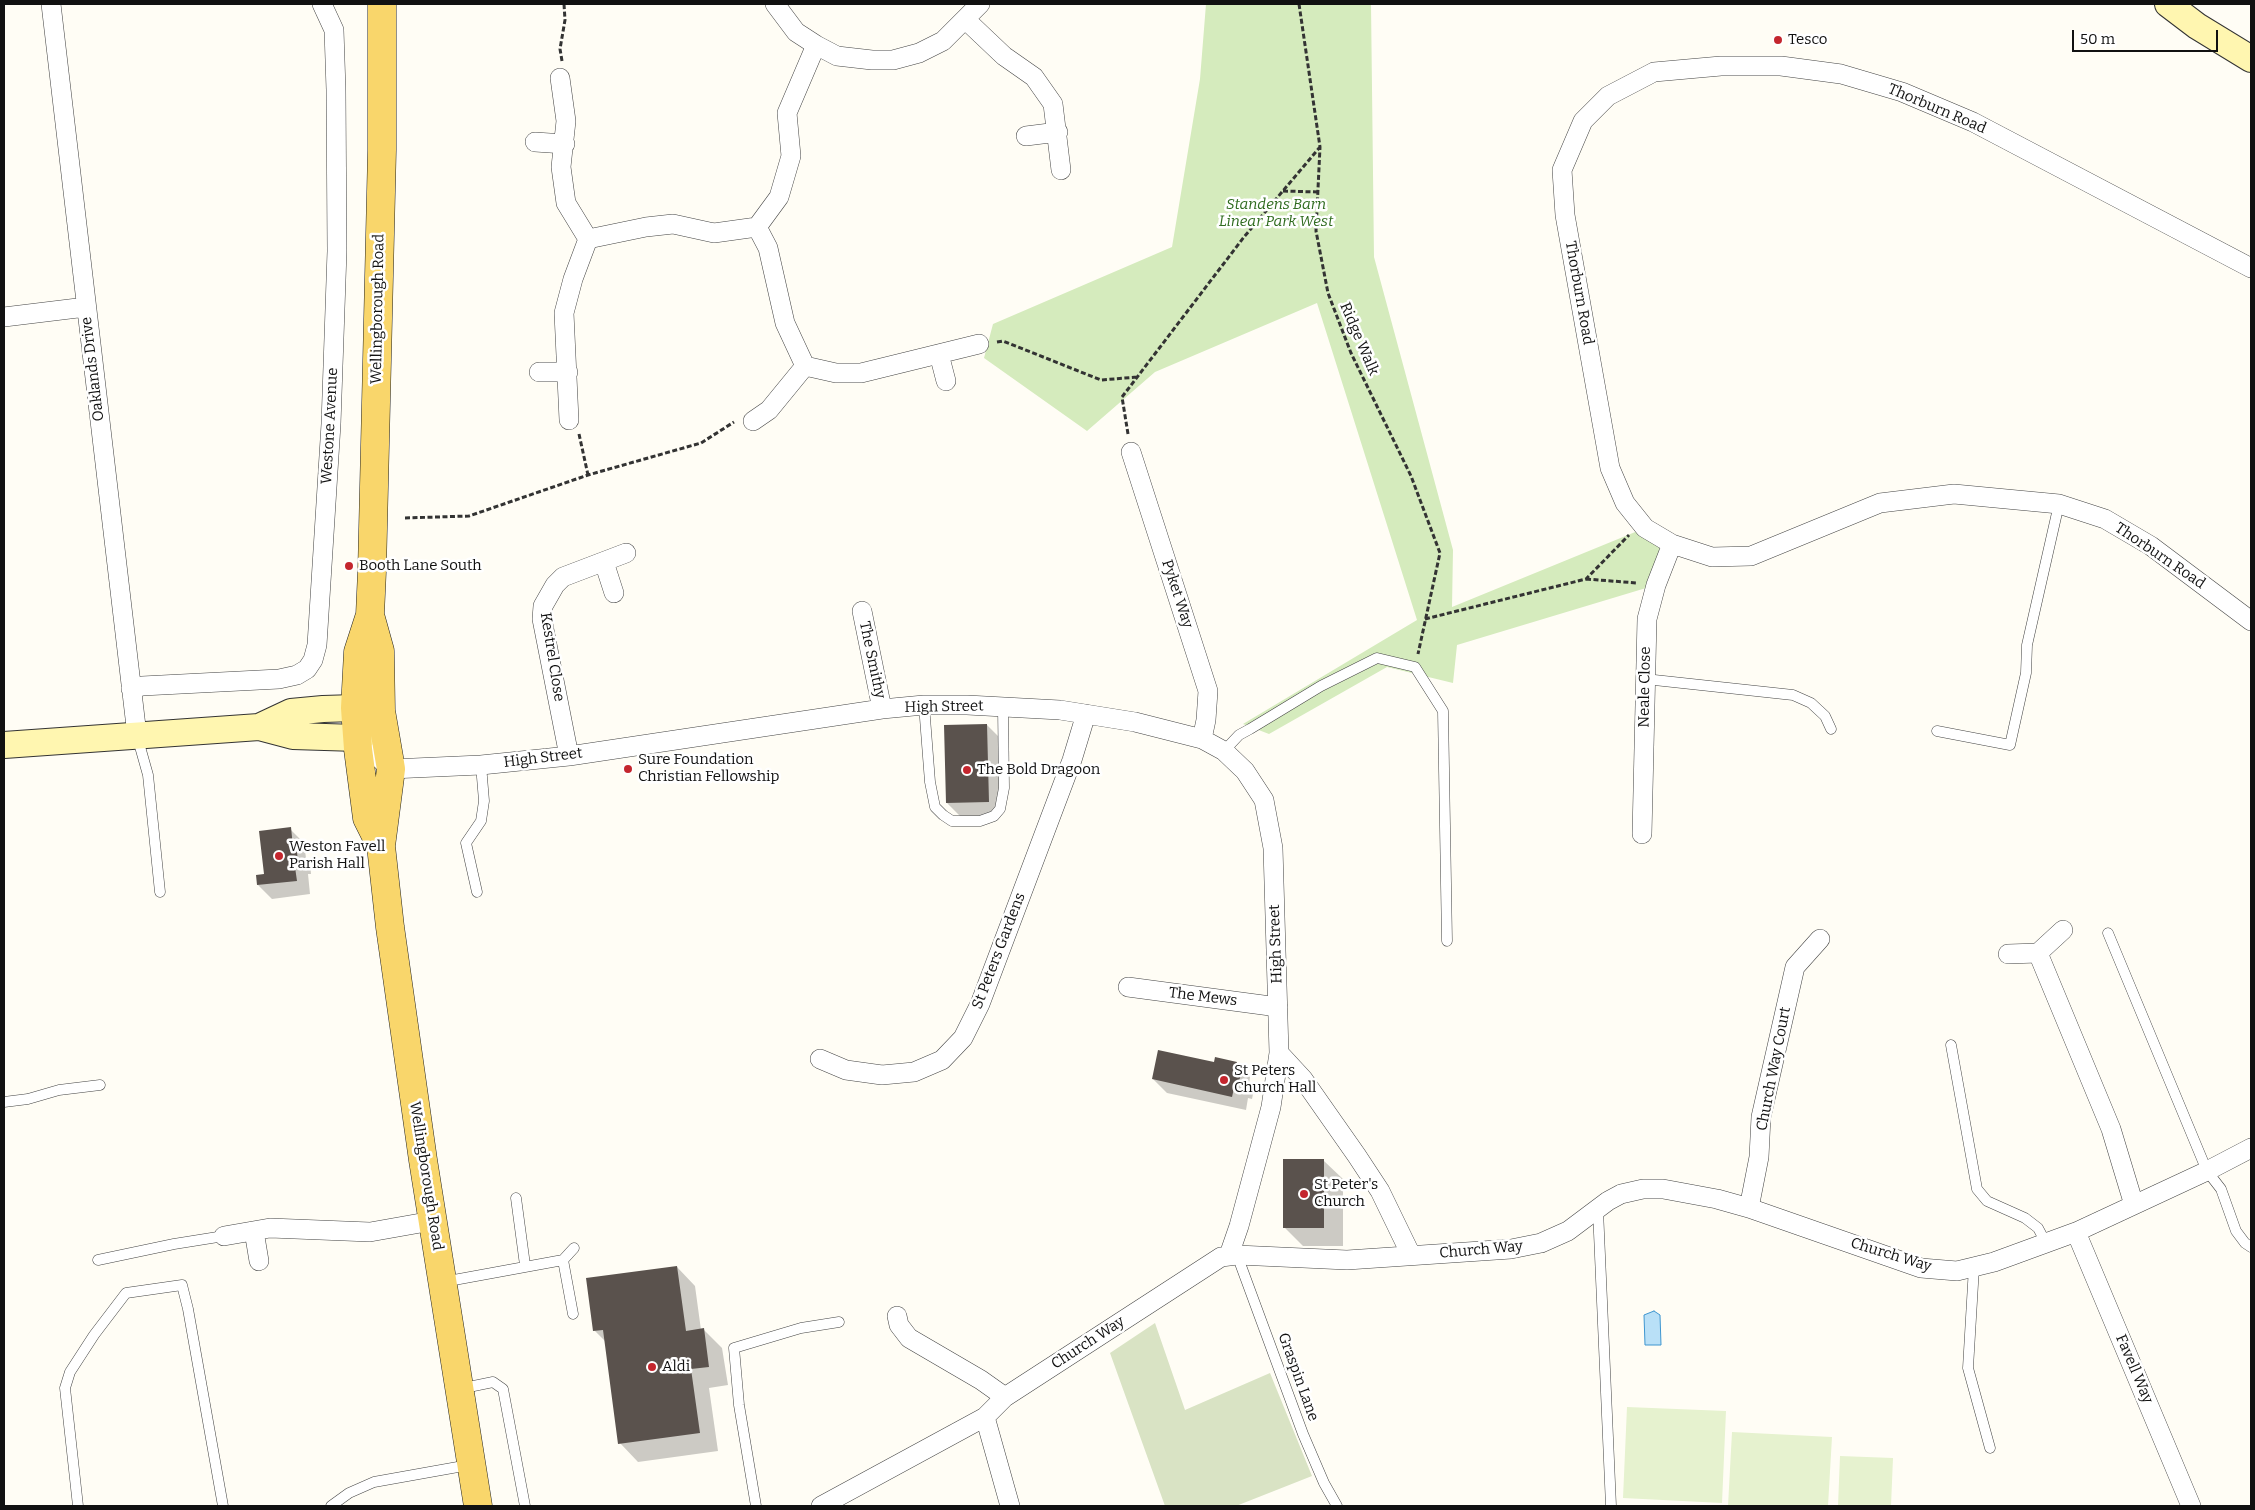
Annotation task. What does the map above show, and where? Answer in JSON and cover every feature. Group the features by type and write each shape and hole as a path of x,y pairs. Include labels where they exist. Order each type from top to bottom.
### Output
{"main road":[{"name":"Wellingborough Road","path":"381,846 367,818 355,708 358,652 370,615 382,150 382,4"},
{"name":"Wellingborough Road","path":"370,615 380,651 383,725 391,769 381,846 393,950 432,1221 478,1506"}],"street":[{"name":"Oaklands Drive","path":"50,4 137,735"},
{"name":"Westone Avenue","path":"131,689 142,686 280,678 297,675 307,669 313,660 317,645 331,424 337,251 334,30 322,4"},
{"path":"776,4 796,32 816,45 837,56 872,60 893,60 919,53 943,41 980,4"},
{"path":"2168,4 2197,26 2251,59"},
{"path":"966,20 1004,56 1034,77 1053,104 1062,170"},
{"path":"588,239 646,227 673,224 714,233 757,227 779,197 791,156 787,113 816,45"},
{"name":"Thorburn Road","path":"2251,268 1973,122 1902,92 1842,74 1781,66 1720,66 1654,72 1608,96 1583,121 1562,170 1565,215 1610,468 1625,503 1645,528 1672,544 1712,557 1751,556 1880,503 1945,495 1998,497 2059,504 2105,519 2150,546 2251,621"},
{"path":"560,78 566,121 561,167 566,203 588,239"},
{"path":"1026,136 1058,132"},
{"path":"535,142 565,144"},
{"path":"757,227 768,248 785,323 806,366"},
{"path":"568,420 568,372 564,313 572,279 588,239"},
{"path":"4,317 86,307"},
{"path":"806,366 836,373 861,372 979,344"},
{"path":"939,354 946,381"},
{"path":"753,421 769,410 806,366"},
{"path":"538,372 568,372"},
{"name":"Pyket Way","path":"1130,452 1208,691 1206,720 1202,738"},
{"name":"Neale Close","path":"1642,834 1646,619 1656,585 1672,544"},
{"name":"Kestrel Close","path":"569,756 542,619 543,606 555,585 563,577 626,553"},
{"path":"604,562 614,593"},
{"name":"The Smithy","path":"862,612 882,709"},
{"name":"High Street","path":"391,769 481,766 569,756 882,709 924,705 1060,710 1135,722 1202,738 1224,751 1245,771 1264,800 1273,848 1279,1053 1272,1107 1239,1226 1233,1255"},
{"path":"259,727 291,712 355,708 383,725"},
{"name":"St Peters Gardens","path":"820,1059 846,1070 882,1076 914,1072 942,1060 963,1038 980,1004 1072,760 1086,714"},
{"path":"4,745 259,727 293,736 357,738 383,725"},
{"path":"357,738 391,769"},
{"path":"2008,954 2038,953 2063,930"},
{"name":"Church Way Court","path":"1749,1208 1759,1157 1761,1116 1796,967 1820,939"},
{"path":"2038,953 2111,1129 2134,1204"},
{"name":"The Mews","path":"1128,987 1278,1007"},
{"path":"1279,1053 1303,1080 1380,1191 1411,1255"},
{"name":"Church Way","path":"821,1506 985,1417 1005,1397 1214,1261 1233,1255 1347,1260 1511,1249 1541,1243 1568,1231 1608,1201 1621,1194 1649,1189 1678,1190 1749,1208 1921,1268 1957,1271 1994,1262 2076,1232 2207,1171 2251,1148"},
{"path":"224,1236 270,1228 370,1232 432,1221"},
{"path":"254,1230 258,1261"},
{"name":"Favell Way","path":"2076,1232 2192,1506"},
{"path":"897,1316 899,1325 909,1338 981,1380 1005,1397"},
{"path":"985,1417 1010,1506"}],"lane":[{"path":"1937,731 2010,745 2026,673 2027,645 2059,504"},
{"path":"1224,751 1239,736 1321,686 1377,658 1415,667 1443,711 1447,941"},
{"path":"1645,679 1793,694 1811,702 1825,716 1831,729"},
{"path":"924,705 930,782 935,807 952,821 980,821 994,816 1000,809 1004,788 1003,707"},
{"path":"137,735 148,775 160,892"},
{"path":"477,892 466,843 481,821 484,801 481,766"},
{"path":"2108,933 2207,1171 2221,1189 2236,1231 2245,1243 2251,1246"},
{"path":"1951,1045 1978,1189 1987,1200 2025,1218 2038,1228 2046,1243"},
{"path":"4,1102 28,1099 59,1090 100,1084"},
{"path":"516,1198 525,1265"},
{"path":"1598,1210 1611,1506"},
{"path":"98,1260 224,1236"},
{"path":"442,1282 525,1265 563,1260 574,1248"},
{"name":"Graspin Lane","path":"1233,1255 1303,1434 1324,1483 1337,1506"},
{"path":"563,1260 573,1314"},
{"path":"1974,1267 1968,1368 1990,1448"},
{"path":"78,1506 65,1388 70,1372 94,1335 126,1293 182,1285 188,1309 223,1506"},
{"path":"756,1506 739,1405 734,1348 801,1328 838,1322"},
{"path":"458,1389 493,1382 503,1389 525,1506"},
{"path":"331,1506 349,1493 374,1482 470,1465"}],"path":[{"path":"560,78 565,76 560,49 564,4"},
{"name":"Ridge Walk","path":"1299,4 1320,147 1316,232 1328,293 1351,353 1411,476 1440,552 1415,667"},
{"path":"1130,452 1122,397 1244,237 1320,147"},
{"path":"1282,191 1318,192"},
{"path":"979,344 1002,341 1101,380 1138,377"},
{"path":"405,518 469,516 588,475 700,443 746,415 753,421"},
{"path":"568,420 579,433 588,475"},
{"path":"1586,579 1641,524"},
{"path":"1425,619 1586,579 1656,585"}],"green space":[{"name":"Standens Barn Linear Park West","path":"1206,4 1371,4 1374,257 1453,550 1452,607 1645,528 1672,544 1656,585 1457,645 1453,683 1387,667 1269,734 1243,724 1417,620 1317,303 1155,372 1087,431 984,358 993,324 1172,247 1200,79"},
{"path":"1155,1323 1185,1410 1270,1373 1312,1476 1236,1506 1165,1506 1110,1353"},
{"path":"1627,1407 1726,1411 1722,1503 1623,1498"},
{"path":"1732,1432 1832,1437 1828,1506 1728,1506"},
{"path":"1840,1456 1893,1458 1891,1506 1838,1506"}],"water":[{"path":"1654,1311 1660,1315 1661,1345 1645,1345 1644,1315"}],"building":[{"name":"The Bold Dragoon","path":"987,724 989,802 946,803 944,725"},
{"path":"291,827 293,847 296,846 298,860 294,860 297,881 257,885 256,875 264,874 259,831"},
{"path":"1158,1050 1214,1062 1215,1057 1237,1062 1235,1072 1241,1074 1238,1085 1235,1084 1232,1097 1152,1079"},
{"name":"St Peter's Church","path":"1283,1159 1324,1159 1324,1228 1283,1228"},
{"path":"677,1266 686,1331 704,1328 709,1367 691,1369 700,1433 618,1444 603,1330 593,1331 586,1278"}],"place":[{"name":"Tesco","path":"1778,40"},
{"name":"Booth Lane South","path":"349,566"},
{"name":"Sure Foundation Christian Fellowship","path":"628,769"},
{"name":"The Bold Dragoon","path":"967,770"},
{"name":"Weston Favell Parish Hall","path":"279,856"},
{"name":"St Peters Church Hall","path":"1224,1080"},
{"name":"St Peter's Church","path":"1304,1194"},
{"name":"Aldi","path":"652,1367"}]}
